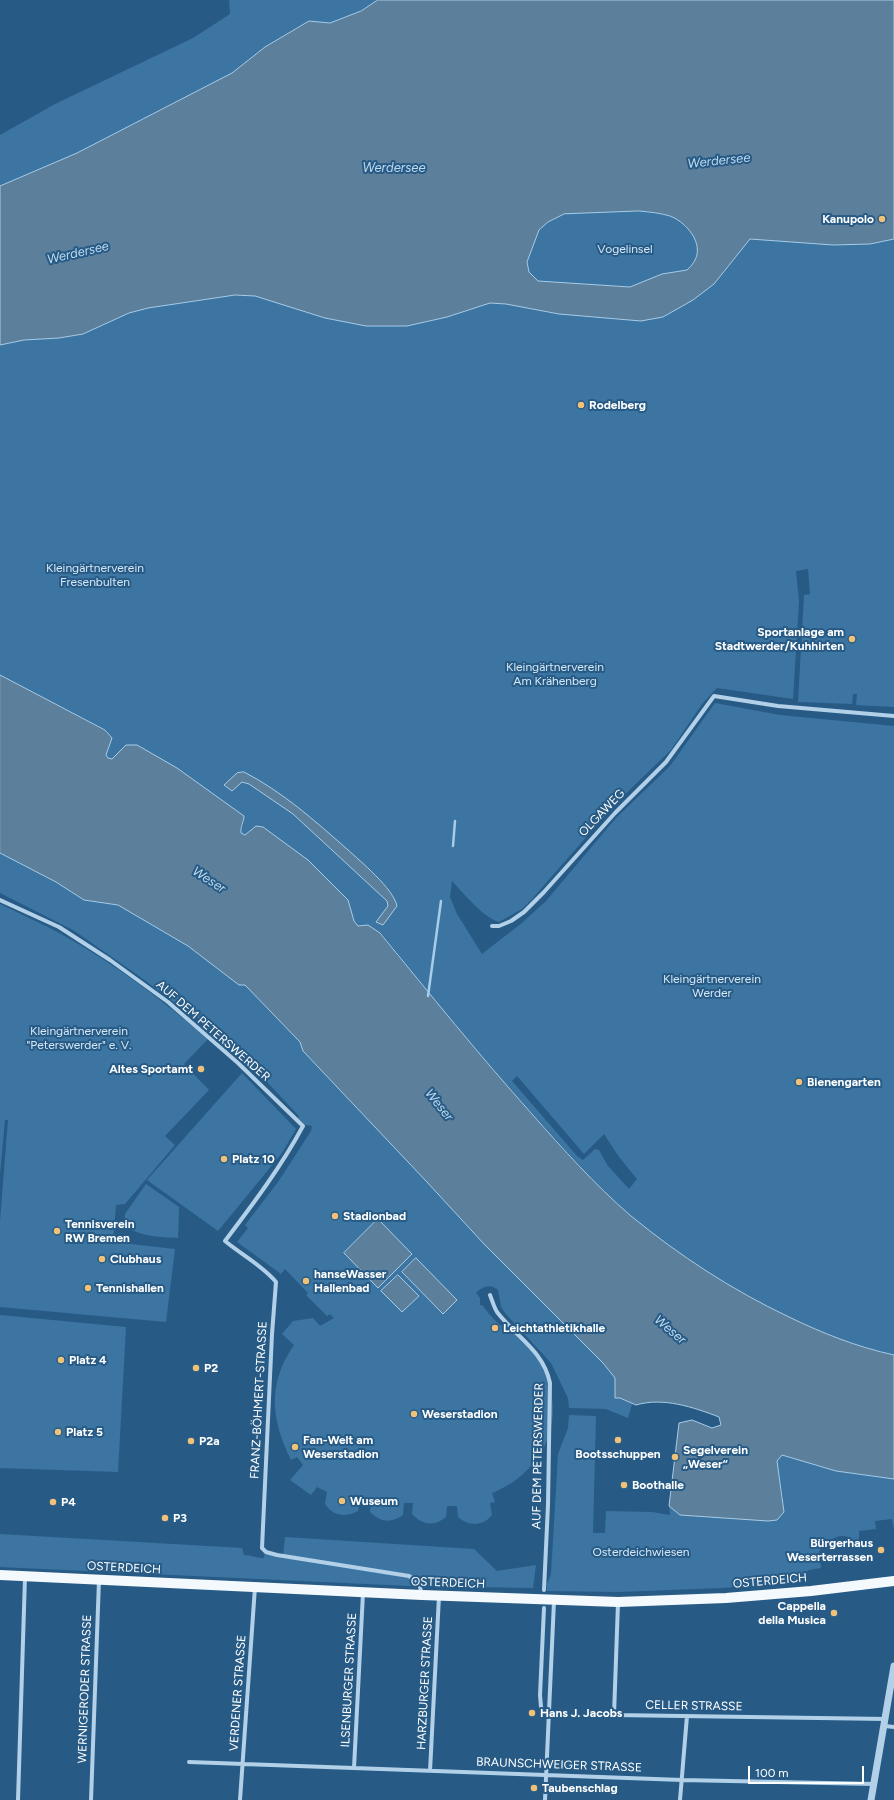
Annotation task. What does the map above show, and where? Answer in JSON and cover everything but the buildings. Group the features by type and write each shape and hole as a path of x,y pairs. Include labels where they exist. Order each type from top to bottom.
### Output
{"main road":[{"name":"OSTERDEICH","path":"0,1575 438,1596 618,1602 726,1598 812,1591 894,1580"}],"street":[{"name":"OLGAWEG","path":"492,926 499,926 511,921 524,912 544,892 610,819 666,762 714,696 778,706 894,716"},
{"name":"AUF DEM PETERSWERDER","path":"0,900 58,927 110,960 168,1002 238,1062 303,1126"},
{"name":"FRANZ-BÖHMERT-STRASSE","path":"303,1126 292,1147 270,1181 226,1241 238,1252 271,1276 276,1282 272,1334 262,1548 266,1552 277,1555 409,1576 419,1583 422,1595"},
{"name":"AUF DEM PETERSWERDER","path":"490,1295 497,1311 539,1357 548,1374 550,1383 548,1505 544,1590"},
{"path":"18,1800 25,1576"},
{"name":"WERNIGERODER STRASSE","path":"91,1800 99,1580"},
{"name":"VERDENER STRASSE","path":"240,1800 255,1587"},
{"name":"ILSENBURGER STRASSE","path":"354,1768 363,1592"},
{"name":"HARZBURGER STRASSE","path":"430,1771 438,1596"},
{"path":"545,1800 554,1600"},
{"name":"CELLER STRASSE","path":"618,1602 614,1715 886,1722 894,1727"},
{"path":"544,1608 540,1695 541,1707 548,1718"},
{"path":"872,1800 894,1666"},
{"path":"680,1800 687,1716"},
{"name":"BRAUNSCHWEIGER STRASSE","path":"189,1762 682,1780 875,1784"}],"green space":[{"path":"229,0 378,0 361,11 330,23 309,21 265,47 232,73 77,153 0,186 0,135 55,104 193,38 230,14"},
{"name":"Vogelinsel","path":"639,211 659,213 670,216 682,223 692,234 697,247 697,253 694,261 687,270 662,274 630,287 538,281 529,272 527,262 539,230 548,222 564,214"},
{"path":"750,239 870,244 894,239 894,707 856,705 857,694 853,694 852,704 798,702 804,595 810,594 808,569 796,571 799,601 793,699 717,688 702,704 671,750 616,803 522,909 499,922 493,920 480,910 452,881 450,897 457,914 482,954 523,922 546,901 616,818 670,766 715,703 780,715 894,726 894,1355 840,1339 801,1323 768,1307 727,1284 668,1245 631,1216 584,1171 479,1053 381,933 363,925 358,926 354,921 348,900 256,826 245,835 241,833 244,822 126,745 112,759 108,758 106,755 112,738 106,730 0,675 0,345 24,340 59,338 83,334 129,313 148,308 235,295 255,296 325,318 366,326 407,326 447,317 490,303 506,304 559,314 641,321 714,284","holes":["517,1076 584,1154 604,1134 619,1157 637,1179 629,1189 608,1166 599,1150 595,1149 583,1160 577,1156 512,1081"]},
{"path":"0,853 56,882 84,900 118,905 188,946 239,985 245,985 300,1042 303,1051 484,1244 603,1363 615,1378 615,1398 620,1398 632,1404 628,1418 606,1409 569,1408 568,1398 551,1363 505,1313 501,1307 498,1290 489,1286 476,1293 480,1298 480,1305 482,1305 500,1324 521,1339 540,1360 551,1392 553,1410 551,1428 545,1445 536,1460 524,1473 509,1484 492,1493 495,1502 490,1503 492,1515 488,1519 480,1523 471,1524 458,1517 457,1506 447,1506 446,1517 437,1522 428,1523 420,1521 412,1514 413,1503 404,1503 403,1515 399,1518 386,1521 374,1516 370,1512 371,1501 361,1500 358,1511 348,1515 340,1515 332,1511 325,1504 327,1492 317,1487 311,1495 290,1480 303,1465 297,1457 291,1460 284,1445 276,1416 276,1388 279,1374 285,1359 294,1345 282,1334 293,1321 313,1318 320,1326 334,1318 330,1314 327,1316 306,1295 308,1293 285,1269 281,1274 237,1242 248,1228 245,1225 278,1182 311,1131 312,1126 306,1125 298,1118 299,1116 251,1065 246,1066 227,1048 228,1046 190,1011 188,1013 139,976 73,930 0,893"},
{"name":"Kleingärtnerverein \"Peterswerder\" e. V.","path":"0,904 53,930 100,957 155,996 208,1039 184,1064 209,1090 165,1136 175,1145 125,1204 116,1205 113,1242 175,1249 166,1322 0,1307 0,1221 8,1120 5,1120 0,1174"},
{"name":"Platz 10","path":"242,1073 296,1129 282,1153 218,1231 147,1180"},
{"path":"146,1184 179,1207 178,1238 157,1237 142,1234 124,1224 125,1214"},
{"path":"0,1315 126,1327 118,1472 0,1468"},
{"name":"Osterdeichwiesen","path":"569,1415 596,1416 593,1533 605,1533 606,1511 652,1512 670,1515 669,1506 680,1515 783,1498 777,1461 782,1455 836,1471 894,1479 894,1529 892,1519 875,1521 876,1529 859,1531 859,1540 854,1541 844,1536 839,1536 826,1544 819,1552 821,1568 809,1570 795,1580 777,1584 722,1588 618,1592 547,1591 547,1584 551,1574 558,1454 568,1428"},
{"path":"0,1534 242,1548 244,1555 258,1558 264,1558 265,1551 283,1556 285,1537 474,1549 497,1571 536,1565 533,1588 409,1586 0,1567"}],"water":[{"name":"Werdersee","path":"378,0 894,0 894,239 870,244 833,245 750,239 714,284 693,300 663,317 641,321 559,314 506,304 490,303 447,317 407,326 366,326 325,318 255,296 235,295 148,308 129,313 83,334 59,338 24,340 0,345 0,186 77,153 232,73 265,47 309,21 330,23 361,11","holes":["639,211 659,213 670,216 682,223 692,234 697,247 697,253 694,261 687,270 662,274 630,287 538,281 529,272 527,262 539,230 548,222 564,214"]},
{"name":"Weser","path":"0,675 105,730 112,738 106,755 108,758 112,759 126,745 137,745 177,768 244,816 241,833 245,835 256,826 263,827 308,860 348,900 354,921 358,926 368,925 380,933 512,1092 567,1153 631,1216 668,1245 727,1284 768,1307 801,1323 840,1339 894,1355 894,1479 836,1471 782,1455 777,1461 784,1512 777,1520 768,1521 680,1515 669,1506 679,1423 692,1420 712,1428 721,1425 719,1417 678,1404 657,1402 636,1405 620,1398 615,1398 615,1378 603,1363 484,1244 303,1051 300,1042 245,985 239,985 188,946 118,905 84,900 56,882 0,853"},
{"path":"244,772 272,789 298,808 347,849 383,883 397,906 383,925 376,922 388,906 387,901 293,814 249,784 242,782 232,791 224,785 237,773"},
{"path":"378,1219 412,1254 378,1288 344,1253"},
{"path":"416,1258 457,1300 443,1314 402,1272"},
{"path":"398,1275 419,1296 402,1312 381,1291"}],"waterway":[{"path":"453,846 455,821"},
{"path":"428,996 441,901"}],"place":[{"name":"Kanupolo","path":"882,219"},
{"name":"Rodelberg","path":"581,405"},
{"name":"Sportanlage am Stadtwerder/Kuhhirten","path":"852,639"},
{"name":"Altes Sportamt","path":"201,1069"},
{"name":"Bienengarten","path":"799,1082"},
{"name":"Platz 10","path":"224,1159"},
{"name":"Stadionbad","path":"335,1216"},
{"name":"Tennisverein RW Bremen","path":"57,1231"},
{"name":"Clubhaus","path":"102,1259"},
{"name":"hanseWasser Hallenbad","path":"306,1281"},
{"name":"Tennishallen","path":"88,1288"},
{"name":"Leichtathletikhalle","path":"495,1328"},
{"name":"Platz 4","path":"61,1360"},
{"name":"P2","path":"196,1368"},
{"name":"Weserstadion","path":"414,1414"},
{"name":"Platz 5","path":"58,1432"},
{"name":"Bootsschuppen","path":"618,1440"},
{"name":"P2a","path":"191,1441"},
{"name":"Fan-Welt am Weserstadion","path":"295,1447"},
{"name":"Segelverein „Weser“","path":"675,1457"},
{"name":"Boothalle","path":"624,1485"},
{"name":"Wuseum","path":"342,1501"},
{"name":"P4","path":"53,1502"},
{"name":"P3","path":"165,1518"},
{"name":"Bürgerhaus Weserterrassen","path":"881,1550"},
{"name":"Cappella della Musica","path":"834,1613"},
{"name":"Hans J. Jacobs","path":"532,1713"},
{"name":"Taubenschlag","path":"534,1788"}],"park label":[{"name":"Kleingärtnerverein Fresenbulten","path":"95,575"},
{"name":"Kleingärtnerverein Am Krähenberg","path":"555,674"},
{"name":"Kleingärtnerverein Werder","path":"712,986"}]}
